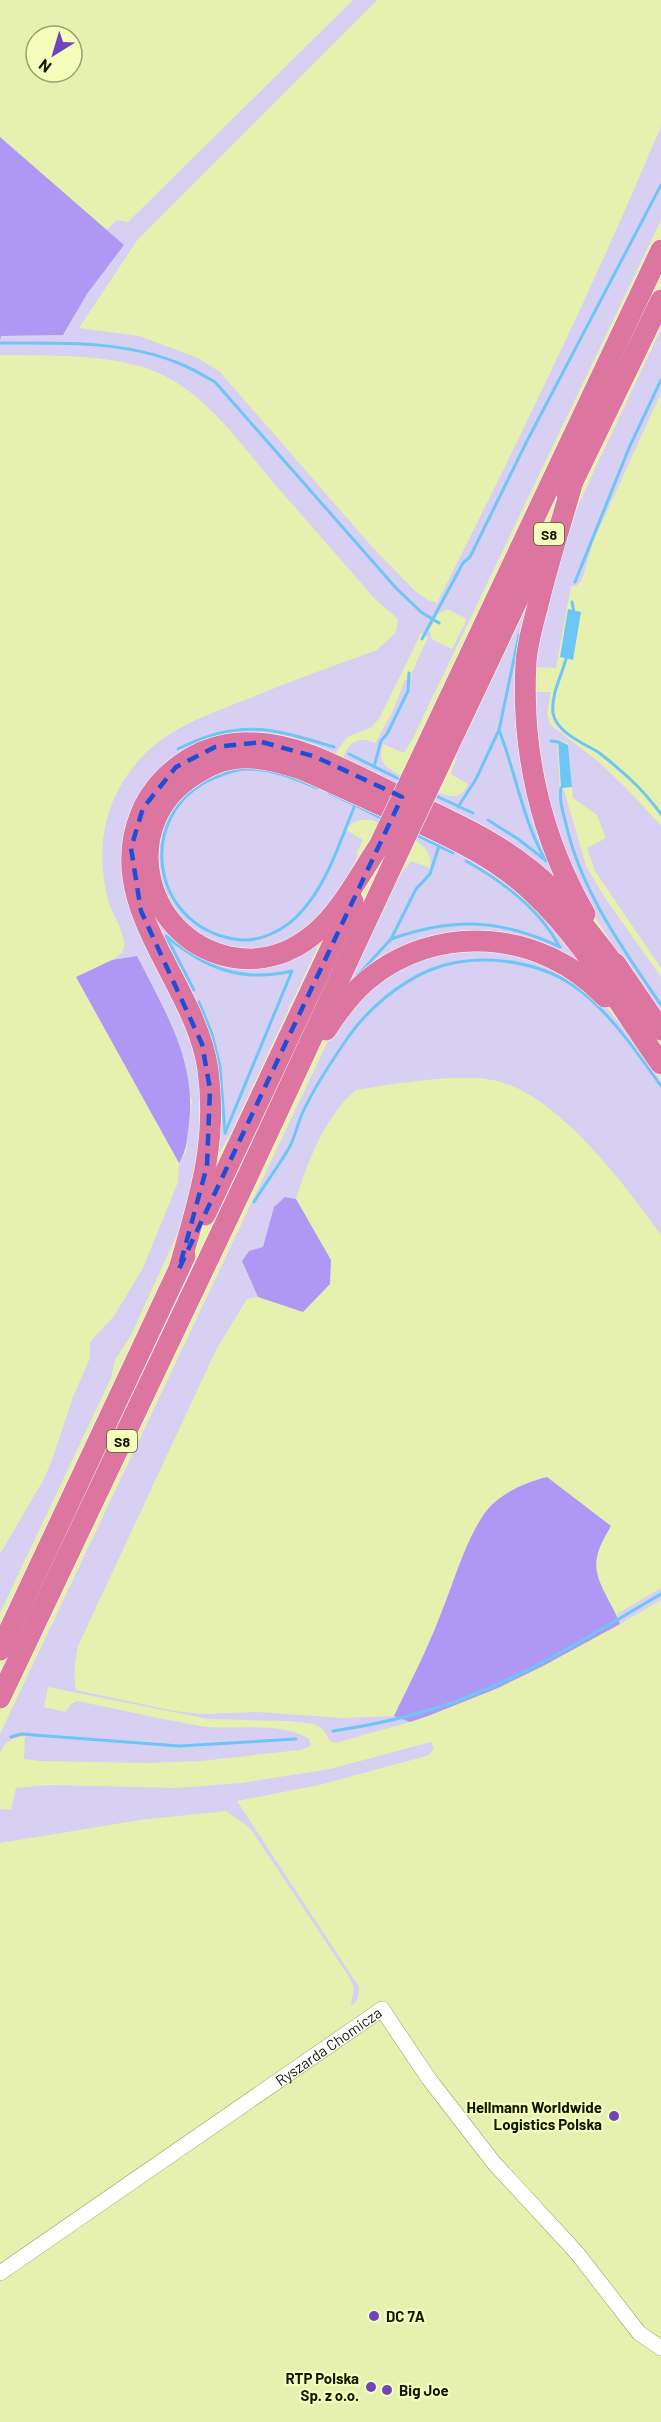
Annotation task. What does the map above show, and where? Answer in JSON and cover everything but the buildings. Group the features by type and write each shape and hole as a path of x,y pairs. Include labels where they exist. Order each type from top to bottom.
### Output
{"highway":[{"name":"S8","path":"0,1650 179,1269 388,851 661,250"},
{"name":"S8","path":"429,764 573,481 661,300"},
{"path":"573,481 543,582 526,662 530,754 534,783 544,825 560,865 576,898 622,974 653,1035 661,1064"},
{"path":"179,1269 207,1166 212,1116 210,1089 202,1044 141,911 133,877 132,848 138,820 149,798 166,776 186,760 229,744 248,741 280,746 316,757 473,832 517,859 555,892 622,974"},
{"path":"388,851 324,925 290,949 267,958 254,959 238,958 211,951 180,933 157,900 148,864 150,835 160,811 174,792 192,776 214,764 241,758 279,762 301,769 449,836 513,875 539,898 568,931 653,1035"},
{"name":"S8","path":"0,1698 244,1184 388,851"},
{"path":"244,1184 267,1149 321,1038 334,1017 349,999 375,975 405,957 426,948 459,941 492,940 514,944 555,958 598,989 653,1035"}],"street":[{"name":"Ryszarda Chomicza","path":"0,2273 382,2009 429,2079 494,2163 576,2253 639,2333 661,2348"}],"highlighted area":[{"path":"262,742 316,757 402,797 179,1269 207,1166 210,1089 202,1044 141,911 131,848 143,808 176,767 215,747"}],"shaded area":[{"path":"353,0 377,0 138,239 79,328 139,336 198,358 220,372 373,548 415,591 437,603 553,367 661,126 661,220 413,738 404,753 383,744 381,751 381,758 387,767 405,778 449,796 463,792 468,784 452,775 451,772 457,759 455,758 530,600 522,641 562,886 343,759 351,744 359,740 375,743 428,637 421,633 379,719 370,728 347,737 335,754 291,738 262,733 237,732 208,739 125,835 197,1055 205,1108 190,1206 131,1335 115,1360 111,1378 0,1613 0,1554 44,1479 73,1397 90,1358 90,1342 114,1316 143,1268 178,1182 179,1163 186,1152 192,1101 137,956 113,960 121,953 124,946 122,932 108,900 102,863 110,808 127,775 139,760 174,731 216,711 377,650 396,632 398,619 375,599 220,419 189,391 154,371 117,361 98,358 0,355 0,336 63,335 87,294 124,245 106,230 117,220 128,222","holes":["447,609 467,619 452,649 432,639 429,630 438,614"]},
{"path":"0,137 124,245 87,294 63,335 1,336 0,340"},
{"path":"661,329 661,393 593,542 582,580 576,586 571,586 556,668 535,667 534,692 551,692 547,713 550,724 600,763 661,826 661,968 595,871 587,848 606,838 597,815 573,798 568,743 557,739 560,790 564,790 586,866 605,898 661,977 661,1016 598,921 576,882 553,828 543,794 537,759 532,687 534,651 540,616 559,551"},
{"path":"238,748 275,751 326,768 450,826 486,845 520,868 542,886 580,928 614,975 661,1046 661,1050 572,924 537,887 505,862 452,831 303,761 289,756 233,751 190,767 160,797 144,836 143,878 157,917 187,948 233,965 259,966 276,963 292,958 319,944 231,1133 219,1153 219,1094 208,1036 153,918 143,888 140,857 144,826 166,785 193,763 226,750"},
{"path":"274,767 449,845 522,892 588,970 477,934 345,991 400,875 411,861 430,868 430,858 420,843 372,820 357,821 346,830 363,840 356,854 358,855 342,888 313,926 277,947 245,951 199,937 170,907 157,871 160,829 179,796 220,769"},
{"path":"491,949 547,964 603,1003 636,1043 661,1080 661,1235 629,1192 587,1143 540,1102 516,1088 492,1080 461,1078 424,1080 356,1090 335,1113 319,1140 296,1199 285,1197 263,1247 249,1251 242,1261 258,1297 247,1299 217,1348 78,1646 75,1662 76,1690 174,1711 201,1714 257,1712 342,1718 394,1716 410,1722 335,1743 330,1741 322,1728 314,1724 289,1721 208,1719 48,1687 44,1707 66,1712 71,1704 77,1701 200,1726 284,1730 309,1739 311,1746 300,1750 201,1761 147,1763 40,1761 24,1759 25,1736 10,1741 0,1753 0,1734 328,1041 362,996 406,966 448,952"},
{"path":"137,956 176,1037 188,1079 189,1124 185,1149 179,1163 76,977 112,960"},
{"path":"285,1197 296,1199 331,1260 330,1284 303,1312 258,1297 242,1261 249,1251 263,1247 274,1207"},
{"path":"547,1477 611,1526 599,1549 596,1566 600,1583 620,1624 498,1688 410,1722 394,1716 430,1641 465,1550 484,1514 512,1490"},
{"path":"661,1588 661,1600 620,1624 617,1614"},
{"path":"431,1742 434,1748 429,1755 319,1785 237,1801 359,1987 358,1998 352,2006 354,1988 348,1975 250,1828 226,1811 140,1820 0,1843 0,1809 11,1810 16,1788 50,1785 176,1788 241,1783 330,1769"}],"water":[{"path":"568,609 581,612 573,660 560,657"},
{"path":"558,740 568,745 572,787 561,788"}],"waterway":[{"path":"422,639 463,563 470,557 527,441 661,185"},
{"path":"0,343 90,344 135,350 178,363 215,382 396,588 421,612 439,623"},
{"path":"575,582 629,448 661,380"},
{"path":"572,602 574,613"},
{"path":"499,730 519,635"},
{"path":"567,655 555,690 553,705 555,720 565,731 598,752 622,772 661,814"},
{"path":"374,767 381,741 387,734 408,691 409,673"},
{"path":"178,749 219,733 256,729 292,735 334,747"},
{"path":"458,807 476,779 499,730 531,829 546,861"},
{"path":"551,741 558,742"},
{"path":"349,754 401,780"},
{"path":"317,788 274,772 243,769 212,779 187,795 171,817 163,841 163,867 170,891 184,913 206,930 243,940 271,934 288,924 302,911 319,887 333,861 355,805 329,793"},
{"path":"561,788 563,811 582,873 605,919 661,1005"},
{"path":"434,795 473,813"},
{"path":"355,805 383,819"},
{"path":"488,820 544,859"},
{"path":"416,835 453,853"},
{"path":"358,975 391,939 416,889 430,874 439,846"},
{"path":"466,861 519,898 542,920 559,946"},
{"path":"391,939 436,927 477,924 518,931 560,947"},
{"path":"194,990 166,936 195,957 224,970 256,975 292,971 225,1133 220,1066 212,1034 199,1002"},
{"path":"254,1202 289,1148 317,1084 357,1026 396,989 418,975 447,964 485,960 523,964 558,977 574,986 611,1020 661,1086"},
{"path":"333,1731 385,1722 419,1713 495,1686 567,1649 661,1594"},
{"path":"11,1737 21,1734 179,1746 296,1739"}],"place":[{"name":"Hellmann Worldwide Logistics Polska","path":"614,2116"},
{"name":"DC 7A","path":"374,2316"},
{"name":"RTP Polska Sp. z o.o.","path":"371,2387"},
{"name":"Big Joe","path":"387,2390"}]}
